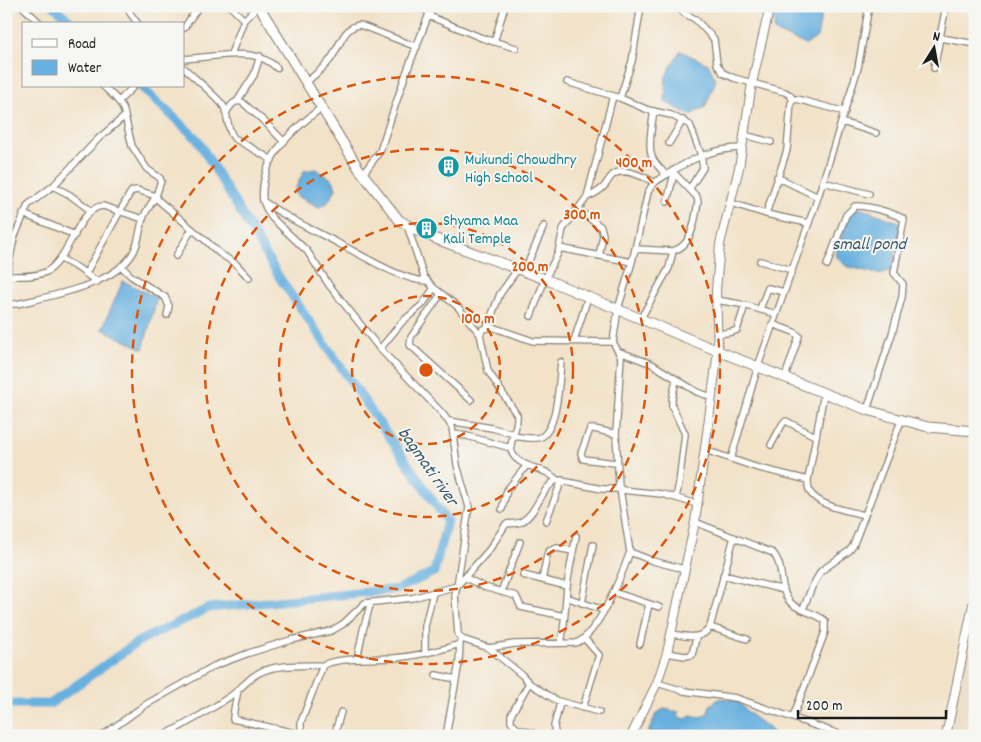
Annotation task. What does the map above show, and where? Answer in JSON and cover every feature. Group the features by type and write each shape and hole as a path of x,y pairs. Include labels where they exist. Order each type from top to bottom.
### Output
{"main road":[{"path":"259,6 363,174 399,220 407,225 436,239 545,279 867,410 928,428 975,431"}],"street":[{"path":"22,6 39,22"},
{"path":"128,6 130,13 137,22"},
{"path":"185,27 200,6"},
{"path":"230,6 244,20"},
{"path":"231,54 244,20 259,6"},
{"path":"419,6 494,42 516,48"},
{"path":"494,42 506,6"},
{"path":"531,316 559,248 563,229 587,197 616,97 632,61 641,6"},
{"path":"678,6 685,14 695,19 714,39 719,69 734,78 790,95 792,100 786,150 766,214"},
{"path":"631,736 657,683 667,653 695,522 718,351 716,300 720,244 731,203 752,83 770,6"},
{"path":"731,459 758,366 818,197 842,122 858,68 869,6"},
{"path":"934,68 946,6"},
{"path":"363,174 380,151 430,12"},
{"path":"306,82 328,62 343,37 355,26 360,25 417,47"},
{"path":"941,38 975,44"},
{"path":"185,59 244,53 260,56 277,68"},
{"path":"226,113 234,102 238,100 254,75 260,56"},
{"path":"185,69 224,106 227,125 234,138 272,160"},
{"path":"567,82 616,97 638,107 671,115 690,125 701,155 702,171 690,188"},
{"path":"6,304 17,304 51,296 97,282 120,266 132,255 135,249 143,219 156,196 161,181 160,178 147,169 132,146 123,106 105,88"},
{"path":"119,101 132,88"},
{"path":"792,100 798,99 845,112"},
{"path":"238,100 266,123 283,141"},
{"path":"321,108 297,126 283,141 272,160 264,183 263,201 266,210 272,218 307,251 329,285 380,349 449,421 453,434 457,465 469,507 455,595 457,629 460,641 456,679 446,736"},
{"path":"635,249 673,252 678,250 692,229 698,202 697,197 690,188 653,160 651,155 651,135 654,111"},
{"path":"125,116 99,138 53,186 28,205 14,238 7,277 35,275 46,272 57,264 90,210 98,206 143,219"},
{"path":"670,143 683,120"},
{"path":"842,122 876,133"},
{"path":"744,135 771,142"},
{"path":"163,736 196,719 238,690 258,673 265,670 278,667 323,665 357,659 396,658 425,654 460,641 489,648 514,644 576,643 594,628 622,574 630,552 616,463 621,357 613,342 618,309 632,262 648,192 654,182 701,155 731,148 742,148"},
{"path":"587,197 600,191 613,174 616,173 638,174 654,182"},
{"path":"667,202 671,173"},
{"path":"778,177 818,197"},
{"path":"823,182 869,194"},
{"path":"53,186 70,194 90,210"},
{"path":"86,273 119,211 130,193 134,190 156,196 158,200 219,253 236,264 249,278"},
{"path":"263,201 287,216 384,267 418,281 427,281"},
{"path":"731,203 766,214 808,223"},
{"path":"827,265 846,214 854,206 861,206 904,219 894,273 903,284 902,297 867,410"},
{"path":"577,209 601,227 603,235 599,256"},
{"path":"23,214 75,235"},
{"path":"407,225 421,269 427,281 457,306 480,334 488,371 517,415 511,448 514,456 527,465 560,480 602,489 620,489 676,498 697,504"},
{"path":"480,334 487,327 500,294 521,271 544,226"},
{"path":"176,256 192,229"},
{"path":"559,248 632,262"},
{"path":"641,318 669,268 673,252"},
{"path":"61,259 86,273 97,282"},
{"path":"760,261 792,270"},
{"path":"120,266 131,276 166,297 170,306 167,315"},
{"path":"380,349 402,322 422,305 434,288"},
{"path":"760,309 768,288 784,292"},
{"path":"441,294 411,337 410,345 471,400"},
{"path":"574,341 588,297"},
{"path":"716,300 745,305 776,314"},
{"path":"718,334 737,330 745,305"},
{"path":"772,324 794,332 799,336 785,377"},
{"path":"487,327 533,341 613,342"},
{"path":"620,352 652,364 697,392 712,397"},
{"path":"449,421 492,428 513,435 540,437 550,426 554,415 561,362"},
{"path":"676,380 672,406 685,434 676,498"},
{"path":"824,393 808,480 809,490 820,501 864,515"},
{"path":"771,445 778,430 786,421 815,436"},
{"path":"804,610 812,586 821,571 850,551 853,546 901,421"},
{"path":"616,434 590,429 581,454 583,459 616,463"},
{"path":"453,434 511,448"},
{"path":"705,450 778,474 808,480"},
{"path":"502,509 508,490 527,465"},
{"path":"546,521 560,480"},
{"path":"102,736 145,705 209,668 291,640 331,631 343,624 362,604 412,598 457,586 489,550 506,524 518,522 526,518 551,484 560,480"},
{"path":"695,522 734,536 776,555 784,590 789,601 822,618 826,624 813,666 793,717"},
{"path":"561,643 565,628 564,616 567,586 576,536"},
{"path":"672,634 696,638 708,631 734,536"},
{"path":"501,592 520,542"},
{"path":"582,603 593,545"},
{"path":"542,580 549,551 557,548 573,551"},
{"path":"630,552 653,561 684,569"},
{"path":"523,575 567,586"},
{"path":"723,575 784,590"},
{"path":"464,577 484,586 516,596 521,607 564,616"},
{"path":"613,592 658,607"},
{"path":"425,654 424,626 433,593"},
{"path":"946,736 975,595"},
{"path":"566,597 603,610"},
{"path":"357,659 371,602"},
{"path":"640,644 649,604"},
{"path":"710,627 747,639"},
{"path":"583,708 599,655 584,638"},
{"path":"667,653 685,656 692,655 696,638"},
{"path":"489,648 529,683 558,700 599,712"},
{"path":"305,736 301,732 301,722 323,665"},
{"path":"436,675 456,679"},
{"path":"529,683 510,715 511,722 516,728 542,736"},
{"path":"657,683 684,691 736,698 845,736"},
{"path":"238,690 233,719 305,736"},
{"path":"556,735 554,726 560,703 558,700"},
{"path":"334,736 341,712"},
{"path":"514,736 516,728"}],"shaded area":[{"path":"975,606 975,736 950,736"}],"water":[{"path":"775,6 823,6 817,37 806,45 774,31"},
{"path":"680,51 708,64 716,80 705,107 690,115 665,102 666,76"},
{"path":"316,169 333,180 336,189 327,203 319,207 297,196 294,192 304,171"},
{"name":"small pond","path":"855,209 863,209 901,223 892,270 878,274 846,266 835,255 849,215"},
{"path":"123,281 157,298 143,349 102,329"},
{"path":"721,698 739,702 776,736 688,736 676,733 648,733 656,714 664,709 679,712 678,717 686,719 690,715 701,717 708,713 710,705"}],"waterway":[{"name":"bagmati river","path":"54,6 71,22"},
{"name":"bagmati river","path":"6,704 50,704 139,641 209,608 398,589 434,572 447,521 279,277 197,139 142,88"}],"place":[{"name":"Mukundi Chowdhry High School","path":"449,167"},
{"name":"Shyama Maa Kali Temple","path":"427,228"}]}
